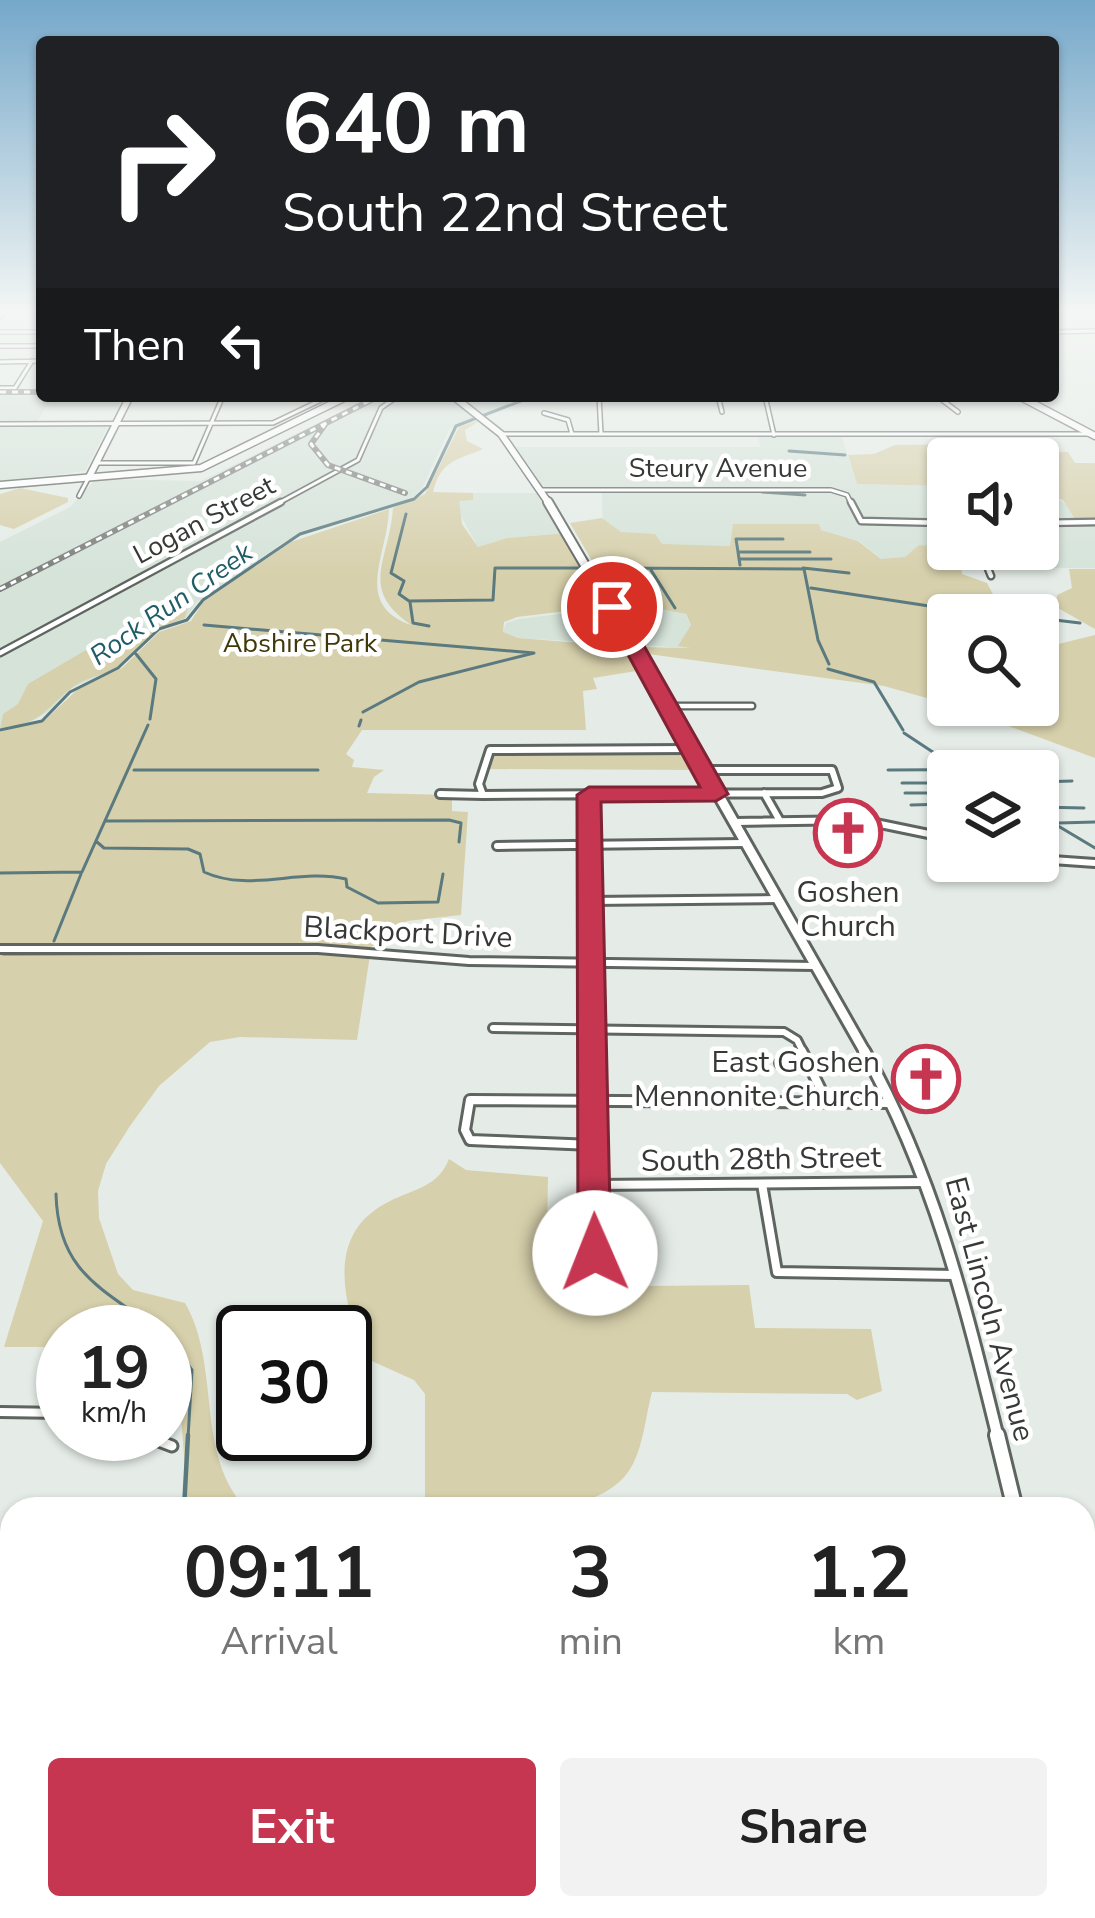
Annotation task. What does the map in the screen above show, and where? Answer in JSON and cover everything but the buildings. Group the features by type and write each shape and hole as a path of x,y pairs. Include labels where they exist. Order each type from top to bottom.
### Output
{"highway":[{"path":"0,485 89,476 151,476 208,465 336,402"}],"main road":[{"path":"89,476 127,402"},
{"name":"East Lincoln Avenue","path":"462,402 501,434 541,490 894,1102 928,1182 960,1279 1012,1497"},
{"path":"1030,402 1093,435"}],"street":[{"path":"96,463 194,463 220,402"},
{"path":"0,424 276,423 317,402"},
{"name":"Logan Street","path":"0,653 358,460 381,408 390,402"},
{"path":"599,402 602,434"},
{"path":"720,402 722,412"},
{"path":"766,402 774,435"},
{"path":"946,402 958,412"},
{"path":"544,413 568,420 572,434"},
{"path":"501,434 1093,435"},
{"path":"80,496 89,476"},
{"name":"Steury Avenue","path":"541,490 835,490 847,495 861,521 927,523"},
{"path":"1059,523 1095,522"},
{"path":"989,570 991,575"},
{"path":"666,706 752,706"},
{"path":"483,795 486,751 690,748"},
{"path":"440,794 836,791 832,770 702,770"},
{"path":"764,793 780,821"},
{"path":"589,795 595,1253"},
{"path":"732,822 867,821 927,834"},
{"path":"497,847 745,843"},
{"path":"1059,861 1095,862"},
{"path":"590,901 776,899"},
{"name":"Blackport Drive","path":"0,949 346,950 469,961 814,965"},
{"path":"493,1028 790,1034 827,1102"},
{"path":"780,1063 807,1062"},
{"path":"593,1145 470,1139 465,1130 470,1100 894,1102"},
{"name":"South 28th Street","path":"594,1185 928,1182"},
{"path":"763,1184 777,1272 960,1279"},
{"path":"0,1412 36,1413"}],"shaded area":[{"path":"0,399 121,402 118,407 46,407 37,422 29,424 108,426 85,471 0,482"},
{"path":"360,402 515,402 450,428 422,489 410,499 286,541 197,602 186,618 153,631 114,669 72,688 55,708 27,724 0,729 0,542 70,507 96,479 201,481"},
{"path":"758,435 841,435 857,484 927,486 927,568 893,568 859,541 821,530 819,524 734,524 738,551 652,551 603,535 602,491 542,488 513,447 760,447"},
{"path":"473,493 539,493 566,533 507,538 478,547 458,511 459,500 472,500"},
{"path":"1059,500 1073,509 1078,525 1095,526 1095,568 1059,568"},
{"path":"623,599 685,614 704,649 518,638 503,632 506,623 519,619 614,607 611,601"}],"green space":[{"name":"Abshire Park","path":"482,419 465,430 467,441 483,449 445,467 433,492 473,493 473,500 459,501 462,524 478,547 507,538 566,533 609,606 517,617 504,622 503,632 518,638 630,647 643,670 593,678 597,689 583,691 586,730 362,730 346,754 354,760 352,767 384,770 374,777 367,793 452,795 452,811 468,812 461,915 407,921 371,947 0,946 0,732 45,720 79,688 122,668 159,632 191,621 203,602 291,542 389,509 378,591 393,616 411,625 385,599 381,586 393,508 425,494 459,427"},
{"path":"895,445 927,445 927,486 857,484 848,455 874,454"},
{"path":"1059,452 1068,452 1075,463 1095,463 1095,519 1075,519 1059,499"},
{"path":"20,488 68,498 68,502 14,529 0,525 0,494"},
{"path":"602,518 621,532 655,534 662,544 730,546 733,524 819,524 821,530 858,541 881,559 905,557 919,545 927,546 927,570 961,570 987,583 993,594 927,594 927,698 884,686 641,653 639,647 691,648 678,646 691,625 686,614 615,600 570,523"},
{"path":"1069,569 1095,569 1095,629 1059,609 1059,594 1072,588"},
{"path":"188,605 185,618 156,634 117,667 78,684 35,719 0,729 3,714 18,704 28,684 98,643 137,637"},
{"path":"1095,635 1095,758 1009,726 1059,726 1059,644"},
{"path":"488,751 688,751 698,770 483,769"},
{"path":"0,954 370,955 357,1040 240,1037 210,1042 159,1086 106,1164 98,1191 99,1218 118,1274 133,1290 186,1305 36,1305 36,1347 4,1347 43,1221 0,1163"},
{"path":"449,1159 466,1170 548,1177 546,1287 749,1285 755,1328 871,1329 882,1391 857,1400 847,1394 652,1392 633,1464 618,1483 596,1497 425,1497 425,1394 414,1380 372,1361 372,1305 348,1305 344,1271 355,1231 369,1215 432,1181"},
{"path":"192,1319 203,1355 216,1461 238,1497 187,1497 184,1461 192,1461"}],"waterway":[{"name":"Rock Run Creek","path":"0,730 42,721 70,692 118,668 159,629 187,620 203,600 300,534 414,499 427,487 456,426 518,402"},
{"path":"789,451 845,455"},
{"path":"762,492 805,495"},
{"path":"406,514 391,573 404,581 399,594 409,601 493,600 495,568 583,568"},
{"path":"918,520 927,520"},
{"path":"739,559 736,539 783,539"},
{"path":"740,552 810,552"},
{"path":"739,559 831,559"},
{"path":"739,559 740,565"},
{"path":"598,568 804,569 818,640 829,664"},
{"path":"803,568 849,573"},
{"path":"630,569 648,600"},
{"path":"651,570 675,608"},
{"path":"811,588 927,606"},
{"path":"410,602 413,623 429,626"},
{"path":"1059,620 1080,623"},
{"path":"204,625 534,653 419,682 363,712"},
{"path":"136,654 156,679 150,719"},
{"path":"828,669 874,682 903,730"},
{"path":"359,726 361,720"},
{"path":"0,873 82,872 148,725"},
{"path":"904,733 930,750"},
{"path":"134,770 318,770"},
{"path":"888,770 927,770"},
{"path":"1059,781 1072,781"},
{"path":"902,783 927,783"},
{"path":"905,793 927,793"},
{"path":"911,805 927,805"},
{"path":"1059,807 1084,808"},
{"path":"105,821 449,820 461,823 459,842"},
{"path":"1059,823 1095,822"},
{"path":"1059,827 1095,848"},
{"path":"97,842 104,848 188,849 200,854 204,872 221,878 346,879 347,887 378,903 438,902 443,874"},
{"path":"54,941 81,874"},
{"path":"3,954 297,953"},
{"path":"56,1194 65,1243 75,1261 123,1305"},
{"path":"185,1497 187,1461"}],"railway":[{"path":"0,589 367,402"},
{"path":"326,423 311,444 328,465 405,493"}],"place":[{"name":"Goshen Church","path":"848,833"},
{"name":"East Goshen Mennonite Church","path":"926,1079"}],"route":[{"path":"595,1253 596,1035 589,795 716,794 612,607"}]}
